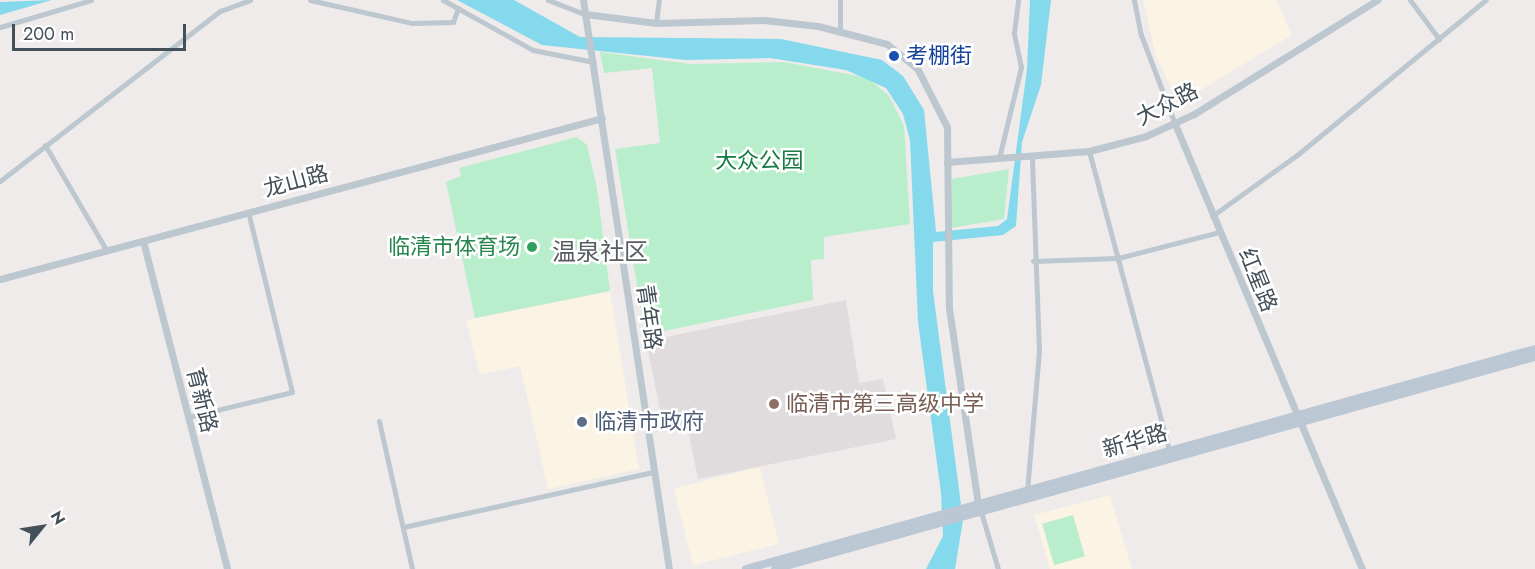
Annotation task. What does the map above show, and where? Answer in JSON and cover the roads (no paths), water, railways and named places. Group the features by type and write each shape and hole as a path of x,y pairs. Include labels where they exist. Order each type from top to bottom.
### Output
{"main road":[{"name":"新华路","path":"746,569 976,510 1535,349"},
{"name":"新华路","path":"976,510 1027,491 1169,449 1535,357"},
{"name":"新华路","path":"775,569 939,520"}],"street":[{"path":"0,27 91,0"},
{"path":"0,181 220,11 250,0"},
{"path":"310,0 412,23 453,22 458,8"},
{"path":"443,0 533,50 594,62"},
{"path":"548,0 585,14 656,23 764,20 840,30 887,44 917,68 941,108 947,162 949,308 976,510 998,569"},
{"name":"青年路","path":"583,0 669,569"},
{"path":"656,23 659,0"},
{"path":"840,0 840,30"},
{"path":"999,158 1021,66 1014,33 1018,0"},
{"name":"红星路","path":"1134,0 1141,35 1175,124 1296,418 1362,569"},
{"name":"大众路","path":"947,162 1089,151 1175,124 1377,0"},
{"path":"1410,0 1439,39"},
{"path":"1212,216 1486,0"},
{"name":"龙山路","path":"0,278 602,118"},
{"path":"45,145 107,251"},
{"path":"1089,151 1169,449"},
{"path":"1027,491 1039,351 1033,261 1032,156"},
{"path":"188,417 292,392 248,212"},
{"path":"1033,261 1118,258 1219,232"},
{"name":"育新路","path":"143,241 227,569"},
{"path":"379,421 412,569"},
{"path":"403,527 654,472"}],"water":[{"path":"52,0 0,15 0,2"},
{"path":"457,0 514,0 580,37 781,39 882,60 903,76 924,110 936,232 998,226 1007,219 1027,69 1030,0 1051,0 1041,85 1022,142 1016,226 1003,235 933,242 933,291 963,520 955,569 926,569 943,536 941,493 918,322 910,140 903,114 886,88 846,70 770,58 686,60 542,45"}],"place":[{"name":"考棚街","path":"894,56"},
{"name":"临清市体育场","path":"532,247"},
{"name":"临清市第三高级中学","path":"774,404"},
{"name":"临清市政府","path":"582,422"}],"district":[{"name":"温泉社区","path":"600,252"}],"park label":[{"name":"大众公园","path":"759,161"}]}
